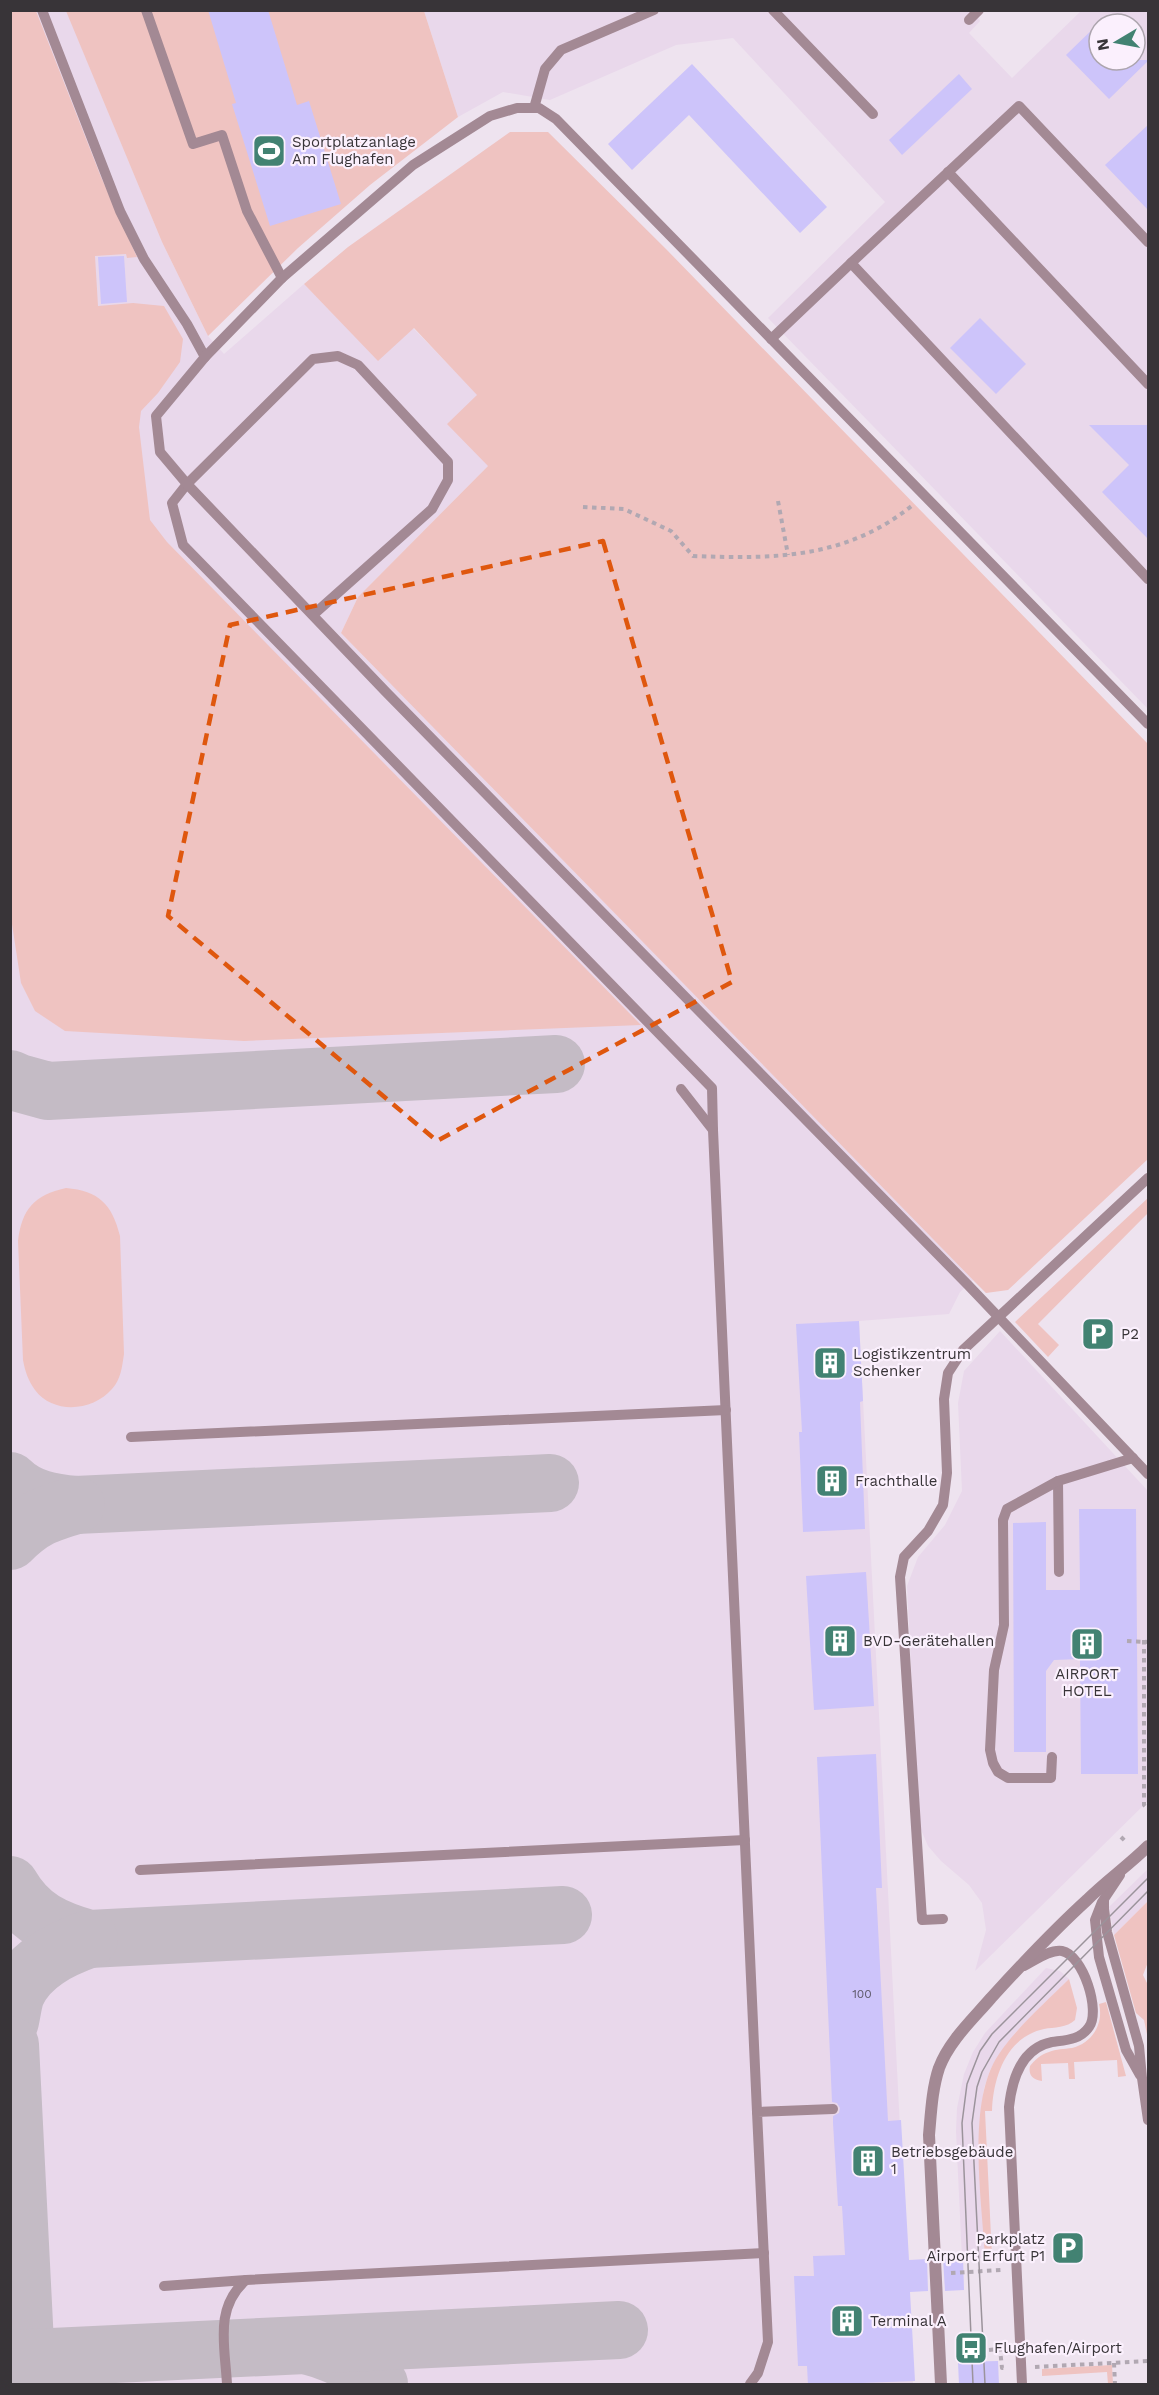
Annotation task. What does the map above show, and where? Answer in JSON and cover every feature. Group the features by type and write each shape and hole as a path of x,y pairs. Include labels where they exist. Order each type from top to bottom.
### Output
{"street":[{"path":"941,2385 929,2136 932,2104 940,2067 948,2050 1017,1970 1088,1898 1149,1846"}],"lane":[{"path":"42,10 120,211 144,259 187,324 205,357"},
{"path":"146,10 193,144 222,135 247,211 282,278"},
{"path":"534,108 545,69 561,50 654,10"},
{"path":"773,10 873,114"},
{"path":"969,20 979,10"},
{"path":"771,339 1019,106 1149,243"},
{"path":"1149,724 556,118 539,108 517,108 490,116 413,165 282,278 205,357 156,416 160,452 187,484 1149,1474"},
{"path":"948,172 1149,384"},
{"path":"851,263 1149,579"},
{"path":"313,615 432,509 448,480 448,462 358,364 338,356 313,359 187,484 172,503 183,544 711,1088 768,2342 758,2373 750,2385"},
{"path":"681,1089 713,1130"},
{"path":"943,1919 922,1920 900,1577 904,1557 928,1531 943,1504 947,1473 944,1400 948,1373 963,1350 1149,1178"},
{"path":"131,1437 726,1410"},
{"path":"1052,1757 1051,1778 1008,1778 998,1772 990,1750 994,1670 1004,1625 1003,1520 1006,1509 1058,1481 1133,1458"},
{"path":"1058,1481 1059,1572"},
{"path":"140,1870 745,1840"},
{"path":"1125,1868 1104,1899 1095,1920 1099,1957 1126,2050 1142,2078 1149,2120"},
{"path":"1017,1970 1056,1951 1063,1951 1070,1955 1083,1971 1093,2014 1089,2028 1081,2035 1073,2039 1048,2043 1027,2055 1013,2080 1010,2093 1022,2385"},
{"path":"757,2112 833,2109"},
{"path":"164,2286 764,2253"},
{"path":"227,2385 224,2315 233,2292 246,2280"}],"path":[{"path":"778,501 788,555"},
{"path":"583,507 624,509 671,531 693,556 761,558 835,547 868,534 914,503"},
{"path":"1127,1641 1146,1641 1144,1804 1149,1809"},
{"path":"936,2273 1017,2269"},
{"path":"989,2350 1000,2349 1002,2368 1149,2361"},
{"path":"1114,2363 1115,2385"}],"highlighted area":[{"path":"603,541 732,982 437,1141 168,916 230,625"}],"shaded area":[{"path":"66,10 162,242 208,336 224,354 304,284 378,360 413,328 478,395 488,466 358,597 341,633 973,1280 960,1292 949,1314 859,1321 913,2384 11,2384 10,11"},
{"path":"10,11 36,11 101,177 137,257 127,258 126,254 95,256 98,306 133,303 164,306 183,339 180,362 158,393 141,411 139,427 150,520 167,542 641,1025 244,1041 65,1031 35,1011 21,983 10,911"},
{"name":"Sportplatzanlage Am Flughafen","path":"66,11 424,11 458,117 370,185 298,248 208,336 162,242"},
{"path":"424,11 973,11 980,21 969,33 1012,78 1081,11 1148,11 1148,709 768,318 885,202 733,38 676,45 550,100 503,92 458,117"},
{"path":"510,132 548,132 666,249 1148,744 1148,1159 1008,1290 986,1293 341,633 358,597 488,466 447,424 477,395 414,328 378,361 304,284 348,247"},
{"path":"66,1188 87,1192 102,1201 113,1215 120,1236 124,1354 121,1373 115,1385 104,1396 95,1402 74,1407 52,1403 43,1398 35,1390 26,1372 23,1360 18,1241 23,1220 32,1205 46,1195"},
{"path":"1148,1198 1148,1213 1038,1324 1059,1345 1048,1357 1015,1322"},
{"path":"1000,1331 1148,1491 1148,1801 975,1971 986,1930 982,1903 969,1885 941,1861 928,1846 919,1825 907,1586 918,1557 945,1525 962,1491 958,1403 964,1371"},
{"path":"1147,1870 1148,1901 1114,1935 1109,1907"},
{"path":"1148,1901 1148,1962 1143,1975 1148,1985 1148,2039 1144,2020 1136,2013 1114,1935"},
{"path":"1046,1968 1060,1971 1069,1979 1015,2033 991,2068 984,2088 979,2130 985,2258 962,2259 956,2131 957,2108 964,2074 973,2052 985,2033"},
{"path":"1069,1979 1077,2008 1075,2020 1064,2026 1031,2033 1011,2050 995,2085 992,2111 985,2111 992,2257 985,2258 978,2152 982,2098 989,2074 999,2054 1015,2034"},
{"path":"1106,2002 1126,2076 1118,2077 1117,2060 1074,2062 1075,2079 1069,2079 1068,2063 1041,2064 1042,2081 1036,2080 1030,2072 1030,2066 1036,2059 1054,2050 1072,2048 1085,2042 1095,2032 1098,2025 1099,2004"},
{"path":"1112,2365 1113,2384 1108,2384 1107,2372 1042,2376 1042,2369"}],"building":[{"path":"208,10 268,10 297,105 309,101 341,204 270,226 232,104 236,103"},
{"path":"1087,35 1087,72 1137,72 1109,99 1066,55"},
{"path":"692,64 827,207 800,233 689,115 632,170 608,144"},
{"path":"959,74 972,89 902,155 889,140"},
{"path":"1149,124 1149,211 1105,165"},
{"path":"124,256 127,302 101,304 98,257"},
{"path":"980,318 1026,364 996,394 950,348"},
{"path":"1089,425 1149,425 1149,540 1102,492 1129,465"},
{"path":"859,1321 865,1529 803,1532 799,1432 802,1432 796,1324"},
{"path":"1079,1509 1136,1509 1138,1774 1081,1774 1080,1659 1054,1660 1046,1671 1046,1752 1014,1752 1013,1523 1046,1522 1046,1590 1080,1590"},
{"name":"BVD-Gerätehallen","path":"866,1572 874,1706 814,1710 806,1576"},
{"path":"876,1754 882,1888 876,1888 888,2121 901,2120 909,2260 927,2259 928,2291 910,2292 915,2381 808,2385 807,2366 798,2366 794,2276 814,2276 813,2256 845,2255 842,2206 838,2206 833,2123 833,2116 839,2113 840,2108 837,2103 832,2102 817,1757"},
{"path":"963,2258 964,2290 945,2291 943,2259"},
{"path":"998,2361 999,2385 959,2385 958,2362"}],"taxiway":[{"path":"10,1079 48,1091 556,1064"},
{"path":"10,1481 32,1496 76,1505 550,1483"},
{"path":"10,1541 40,1518 76,1505"},
{"path":"10,1885 25,1906 44,1921 89,1939 563,1915"},
{"path":"10,2021 16,1994 29,1974 57,1953 89,1939"},
{"path":"10,2045 27,2384"},
{"path":"10,2359 619,2330"},
{"path":"306,2345 346,2359 379,2384"}],"tram line":[{"path":"973,2384 962,2123 967,2084 980,2051 992,2034 1148,1878"},
{"path":"985,2384 972,2123 977,2087 982,2072 999,2042 1148,1891"}],"place":[{"name":"Sportplatzanlage Am Flughafen","path":"269,151"},
{"name":"P2","path":"1098,1334"},
{"name":"Logistikzentrum Schenker","path":"830,1363"},
{"name":"Frachthalle","path":"832,1481"},
{"name":"BVD-Gerätehallen","path":"840,1641"},
{"name":"AIRPORT HOTEL","path":"1087,1644"},
{"name":"Betriebsgebäude 1","path":"868,2161"},
{"name":"Parkplatz Airport Erfurt P1","path":"1068,2248"},
{"name":"Terminal A","path":"847,2321"},
{"name":"Flughafen/Airport","path":"971,2348"}]}
